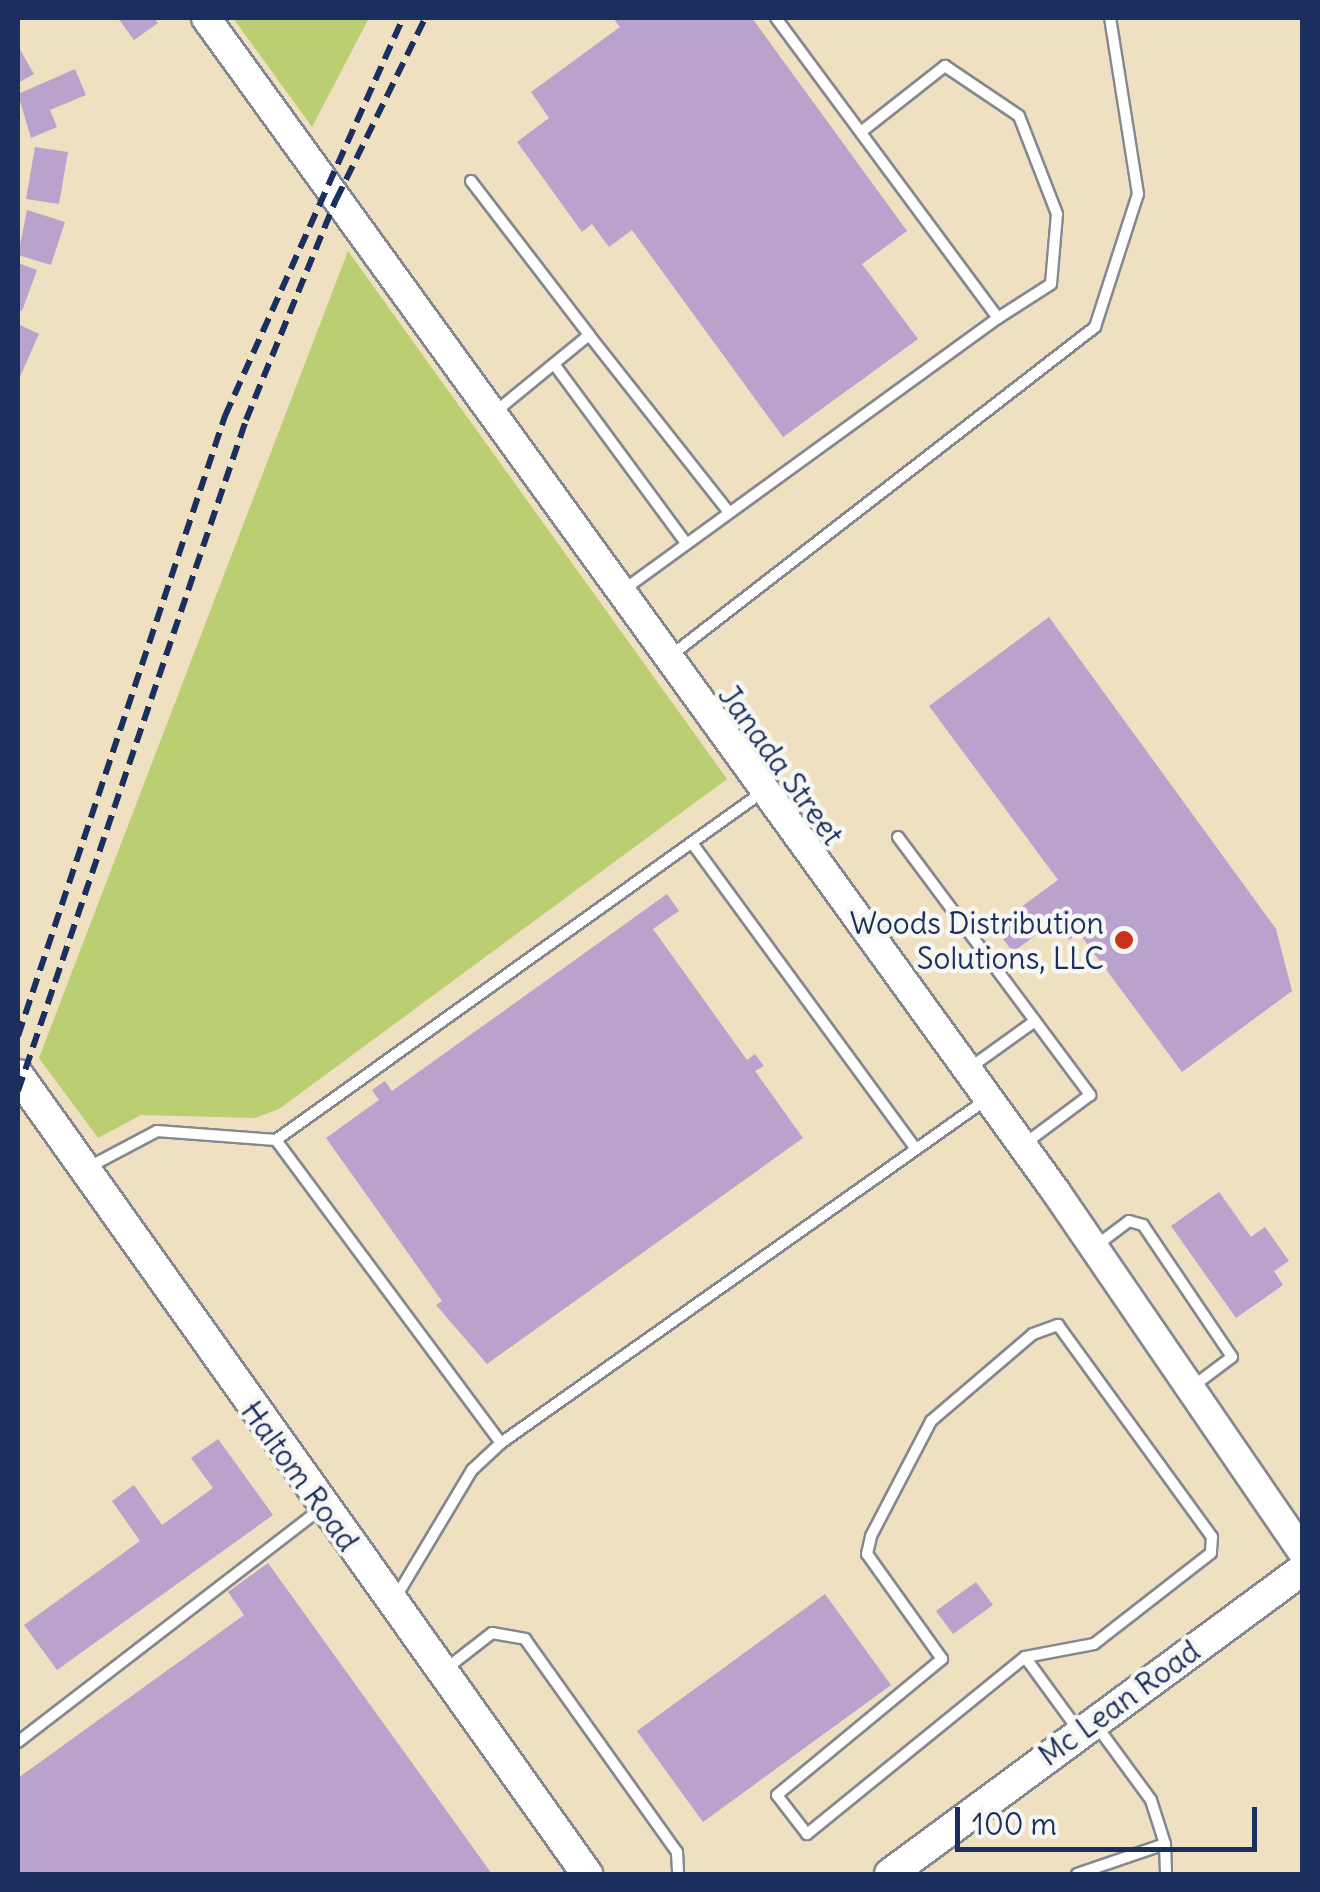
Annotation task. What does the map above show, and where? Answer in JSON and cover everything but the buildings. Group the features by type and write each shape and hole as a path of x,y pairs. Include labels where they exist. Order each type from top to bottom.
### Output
{"main road":[{"name":"Haltom Road","path":"18,1075 587,1874"},
{"name":"Mc Lean Road","path":"890,1874 1302,1570"}],"street":[{"name":"Janada Street","path":"206,18 664,660 1095,1246 1302,1551"}],"lane":[{"path":"776,18 998,318"},
{"path":"664,660 1095,327 1138,194 1110,18"},
{"path":"617,595 998,318 1051,284 1057,214 1020,116 945,66 861,132"},
{"path":"471,181 729,512"},
{"path":"490,416 589,335"},
{"path":"554,364 686,543"},
{"path":"84,1170 157,1130 276,1140 762,793"},
{"path":"898,837 1090,1095 1022,1145"},
{"path":"692,842 916,1149"},
{"path":"967,1070 1035,1021"},
{"path":"393,1603 472,1470 500,1442 988,1099"},
{"path":"276,1140 500,1442"},
{"path":"1095,1246 1130,1221 1143,1225 1232,1357 1192,1388"},
{"path":"1058,1324 1212,1537 1211,1554 1094,1644 1025,1657 807,1834 777,1795 942,1659 867,1554 871,1536 930,1421 1033,1334 1058,1324"},
{"path":"18,1742 323,1507"},
{"path":"442,1672 492,1633 525,1639 677,1852 678,1874"},
{"path":"1025,1657 1152,1800 1165,1844 1166,1874"},
{"path":"1076,1874 1165,1844"}],"green space":[{"path":"233,18 369,18 312,127"},
{"path":"348,251 727,779 279,1109 255,1118 141,1115 98,1138 39,1058"}],"railway":[{"path":"18,1036 225,416 403,18"},
{"path":"18,1091 246,420 336,200 425,18"}],"place":[{"name":"Woods Distribution Solutions, LLC","path":"1124,940"}]}
